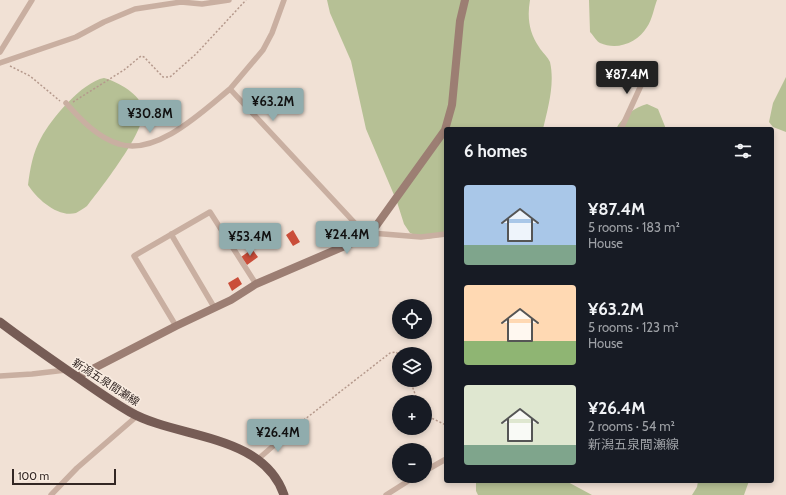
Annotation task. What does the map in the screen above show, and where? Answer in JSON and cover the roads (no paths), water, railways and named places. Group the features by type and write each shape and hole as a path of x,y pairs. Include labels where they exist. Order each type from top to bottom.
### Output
{"main road":[{"name":"新潟五泉間瀬線","path":"0,322 66,370 113,402 137,416 153,423 232,444 257,460 276,480 284,495"}],"street":[{"path":"0,52 32,0"},
{"path":"3,64 76,37 104,22 135,9 181,2 202,4 229,0"},
{"path":"66,103 84,122 110,141 120,145 132,146 146,144 162,138 196,116 230,89 262,50 272,33 284,0"},
{"path":"446,127 452,105 460,21 465,0"},
{"path":"622,127 649,68"},
{"path":"230,89 368,234 421,237 444,234"},
{"path":"77,377 214,307 231,300 256,284 354,242 368,234 444,131"},
{"path":"176,326 134,256 210,212 256,284"},
{"path":"171,234 214,307"},
{"path":"0,376 66,370"},
{"path":"51,495 76,468 137,416"},
{"path":"257,460 287,434"},
{"path":"432,467 444,460"},
{"path":"386,495 405,483"}]}
